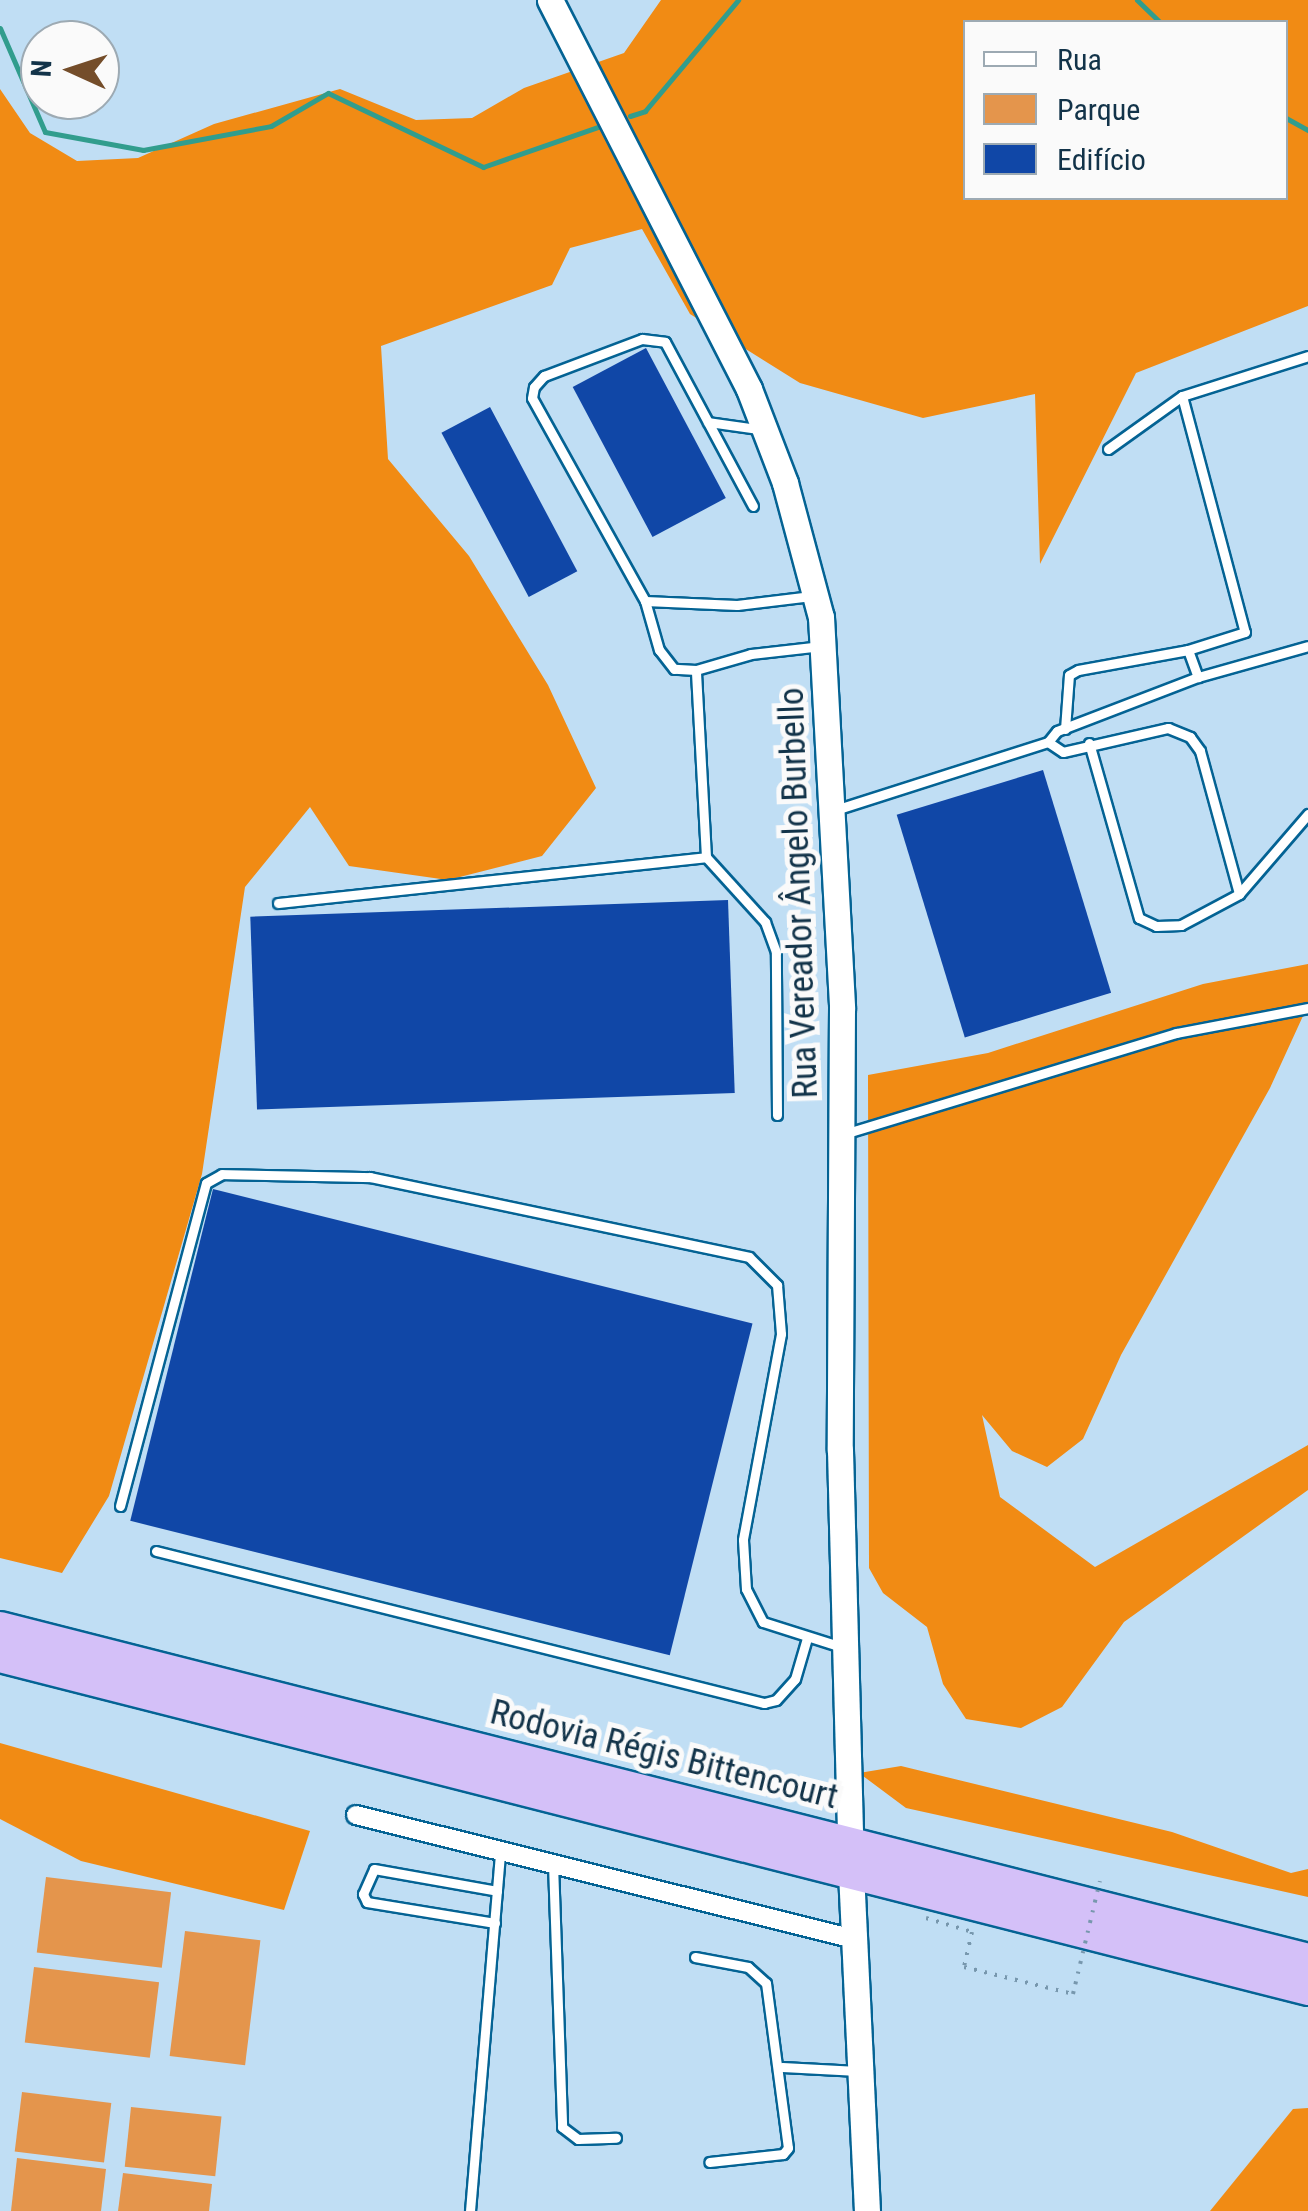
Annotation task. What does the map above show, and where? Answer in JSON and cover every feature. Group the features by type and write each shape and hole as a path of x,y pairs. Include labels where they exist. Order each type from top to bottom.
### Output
{"highway":[{"name":"Rodovia Régis Bittencourt","path":"0,1628 850,1858 918,1890 1308,1989"},
{"name":"Rodovia Régis Bittencourt","path":"0,1656 850,1858 1308,1960"}],"main road":[{"name":"Rua Vereador Ângelo Burbello","path":"550,0 766,430 816,595 824,646 835,810 842,1135 850,1858 868,2211"}],"street":[{"path":"356,1815 854,1939"}],"lane":[{"path":"752,506 665,342 652,338 544,376 534,387 532,398 645,601 658,650 674,668 696,670 751,654 824,646"},
{"path":"1108,449 1182,396 1308,356"},
{"path":"1065,729 1069,675 1188,650 1244,632 1182,396"},
{"path":"708,422 766,430"},
{"path":"645,601 736,605 816,595"},
{"path":"835,810 1048,742 1065,729 1198,677 1308,646"},
{"path":"1188,650 1198,677"},
{"path":"696,670 706,858 765,922 776,952 777,1115"},
{"path":"1048,742 1063,752 1088,743 1168,728 1190,737 1200,751 1239,894"},
{"path":"1088,743 1139,918 1156,926 1182,925 1239,894 1308,814"},
{"path":"278,904 706,858"},
{"path":"842,1135 1176,1033 1308,1008"},
{"path":"120,1506 206,1182 222,1174 370,1177 749,1257 777,1285 781,1334 744,1540 746,1589 763,1622 845,1648"},
{"path":"156,1552 764,1703 776,1700 795,1679 807,1638"},
{"path":"470,2211 500,1851"},
{"path":"553,1864 562,2127 578,2139 616,2138"},
{"path":"494,1924 367,1902 363,1894 374,1868 497,1891"},
{"path":"695,1957 757,1971 766,1983 782,2067 788,2148 784,2154 708,2162"},
{"path":"782,2067 860,2071"}],"path":[{"path":"918,1890 927,1920 972,1932 964,1967 1073,1994 1100,1881"}],"green space":[{"path":"46,1877 171,1892 162,1968 37,1952"},
{"path":"185,1931 260,1940 245,2065 170,2056"},
{"path":"34,1967 159,1982 150,2058 25,2042"},
{"path":"22,2092 111,2103 104,2163 15,2152"},
{"path":"131,2107 222,2117 215,2176 125,2167"},
{"path":"17,2158 106,2169 101,2211 11,2211"},
{"path":"123,2173 212,2184 209,2211 118,2211"}],"shaded area":[{"path":"661,0 1308,0 1308,306 1136,373 1040,564 1035,394 923,418 800,383 690,314 642,229 570,248 552,285 381,346 388,459 469,556 548,685 596,788 542,856 448,880 349,866 310,807 245,887 202,1174 109,1496 62,1573 0,1558 0,89 30,133 77,161 138,158 214,124 340,89 416,120 472,118 524,88 624,53"},
{"path":"1308,964 1308,1005 1270,1088 1121,1355 1083,1439 1047,1467 1012,1451 982,1415 1000,1497 1095,1567 1308,1445 1308,1490 1124,1622 1062,1707 1021,1728 966,1719 943,1684 927,1627 883,1593 869,1568 868,1075 988,1053 1203,984"},
{"path":"0,1743 310,1831 284,1910 81,1861 0,1819"},
{"path":"901,1766 1172,1832 1291,1873 1308,1869 1308,1897 906,1808 859,1773"},
{"path":"1308,2108 1308,2211 1210,2211 1293,2109"}],"building":[{"path":"646,348 726,498 653,537 573,387"},
{"path":"490,407 577,571 529,597 441,433"},
{"path":"1043,770 1111,993 965,1038 897,815"},
{"path":"728,900 735,1093 257,1110 250,917"},
{"path":"213,1189 752,1324 670,1655 130,1521"}],"waterway":[{"path":"630,116 645,111 738,0"},
{"path":"1137,0 1158,20"},
{"path":"0,28 45,132 143,150 271,126 328,93 483,167 601,126"},
{"path":"1288,119 1308,130"}]}
